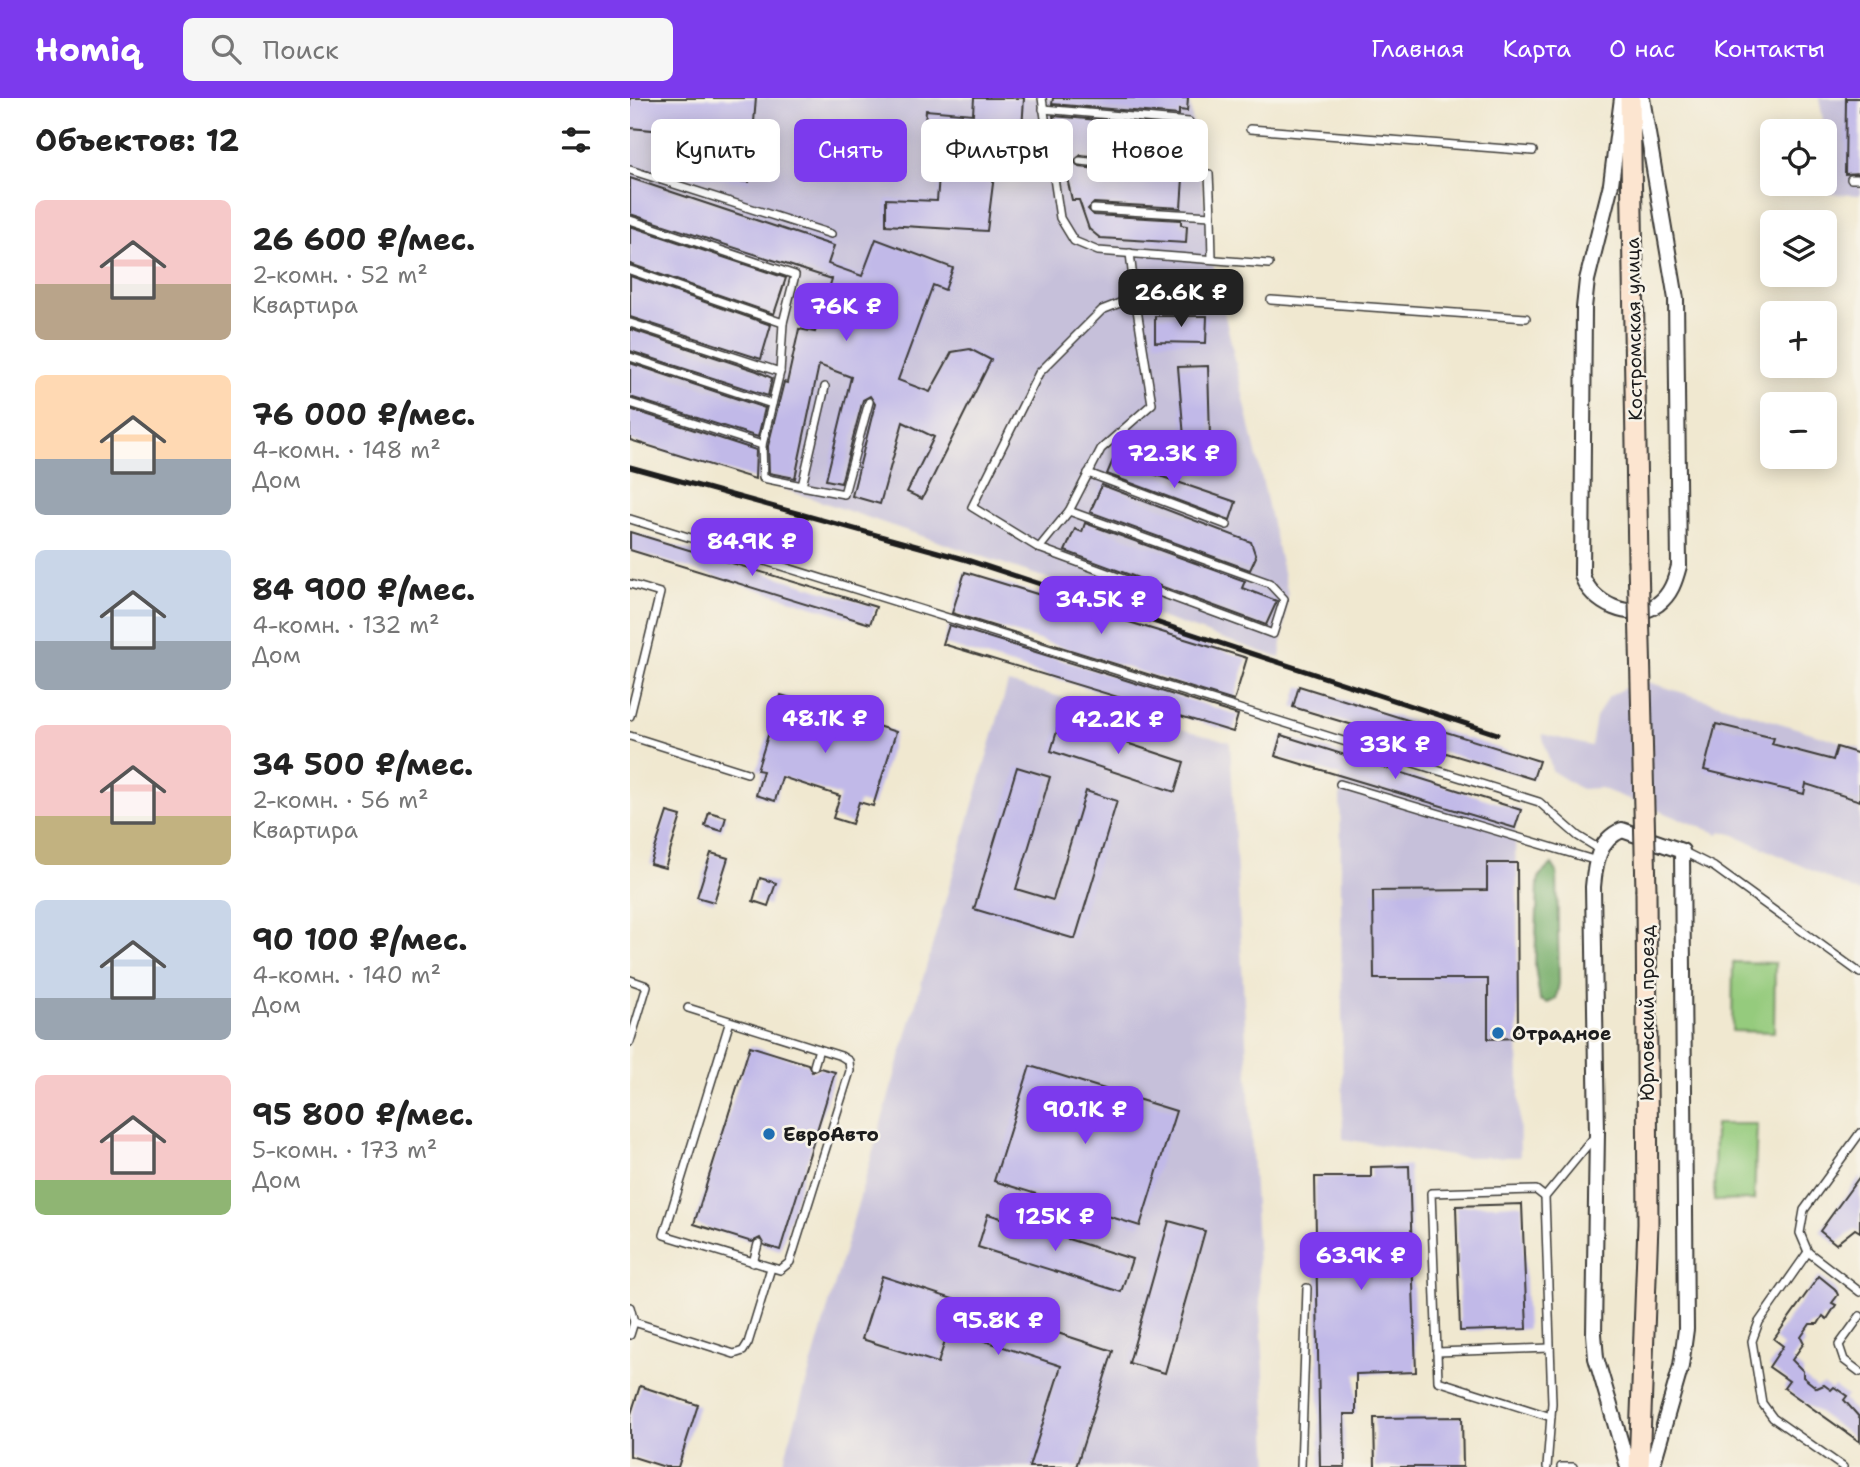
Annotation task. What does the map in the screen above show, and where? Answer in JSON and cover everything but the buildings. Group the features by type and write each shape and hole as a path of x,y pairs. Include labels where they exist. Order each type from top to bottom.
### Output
{"main road":[{"name":"Костромская улица","path":"1630,98 1638,560"},
{"name":"Юрловский проезд","path":"1638,560 1646,891 1648,1224 1639,1467"}],"street":[{"path":"1622,98 1611,184 1587,280 1584,308 1582,575 1586,589 1597,599 1631,611 1644,610 1668,595 1679,566 1676,299 1642,98"},
{"path":"1628,1467 1596,1358 1597,1132 1593,887 1599,855 1607,838 1616,833 1632,832 1682,851 1686,1329 1681,1366 1652,1467"}],"lane":[{"path":"1042,98 1059,218 1074,241 1098,251 1269,264"},
{"path":"1043,109 1155,119"},
{"path":"1250,130 1533,151"},
{"path":"1080,161 1209,174 1212,258"},
{"path":"630,170 831,234"},
{"path":"1851,179 1860,179"},
{"path":"1094,209 1211,216"},
{"path":"630,220 795,275 783,323 780,372 762,445 763,478 844,494 869,402"},
{"path":"1038,548 1069,511 1101,449 1153,404 1130,253"},
{"path":"630,270 783,323"},
{"path":"1069,511 1269,583 1284,598 1273,634 1038,548 972,507 1039,373 1102,310 1135,297"},
{"path":"1271,300 1526,318"},
{"path":"630,323 780,372"},
{"path":"630,358 772,404"},
{"path":"802,486 825,387"},
{"path":"630,403 762,445"},
{"path":"1088,473 1227,526"},
{"path":"630,519 1539,802 1599,855"},
{"path":"630,584 660,593 630,716"},
{"path":"630,736 747,773"},
{"path":"1340,784 1599,855"},
{"path":"1682,851 1714,867 1860,973"},
{"path":"630,981 647,986 630,1042"},
{"path":"688,1008 730,1021 820,1049 846,1058 849,1071 790,1262 780,1270 664,1235 730,1021"},
{"path":"814,1066 820,1049"},
{"path":"1547,1467 1551,1417 1545,1197 1597,1132"},
{"path":"1860,1133 1804,1210 1800,1233 1808,1252 1860,1289"},
{"path":"1545,1197 1536,1190 1431,1193 1438,1381 1551,1417"},
{"path":"753,1263 758,1244"},
{"path":"1808,1252 1759,1322 1752,1340 1762,1403 1773,1418 1843,1467"},
{"path":"634,1322 734,1353 740,1352 748,1343 771,1268"},
{"path":"1301,1467 1307,1288"},
{"path":"630,1307 634,1322 630,1335"},
{"path":"1860,1316 1839,1345 1844,1360 1860,1372"},
{"path":"1437,1352 1550,1348"},
{"path":"1561,1467 1573,1467"}],"shaded area":[{"path":"630,98 1189,98 1192,119 1087,119 1087,182 1201,182 1214,267 1288,594 1280,658 755,479 630,440"},
{"path":"1819,98 1860,98 1860,195 1837,194 1837,119 1823,119"},
{"path":"1645,681 1860,748 1860,893 1735,835 1721,831 1719,834 1600,788 1581,789 1552,771 1542,734 1591,746 1596,718 1607,698"},
{"path":"1008,683 1230,742 1269,1467 782,1467"},
{"path":"1340,775 1515,828 1520,1157 1457,1157 1343,1139"}],"green space":[{"path":"1552,864 1557,872 1559,983 1556,999 1548,1003 1540,1000 1535,966 1538,882 1540,875"},
{"path":"1733,962 1775,963 1774,1032 1732,1031"},
{"path":"1715,1124 1757,1124 1754,1200 1714,1201"}],"railway":[{"path":"630,467 967,560 1497,734"}],"place":[{"name":"Отрадное","path":"1498,1033"},
{"name":"ЕвроАвто","path":"769,1134"}]}
